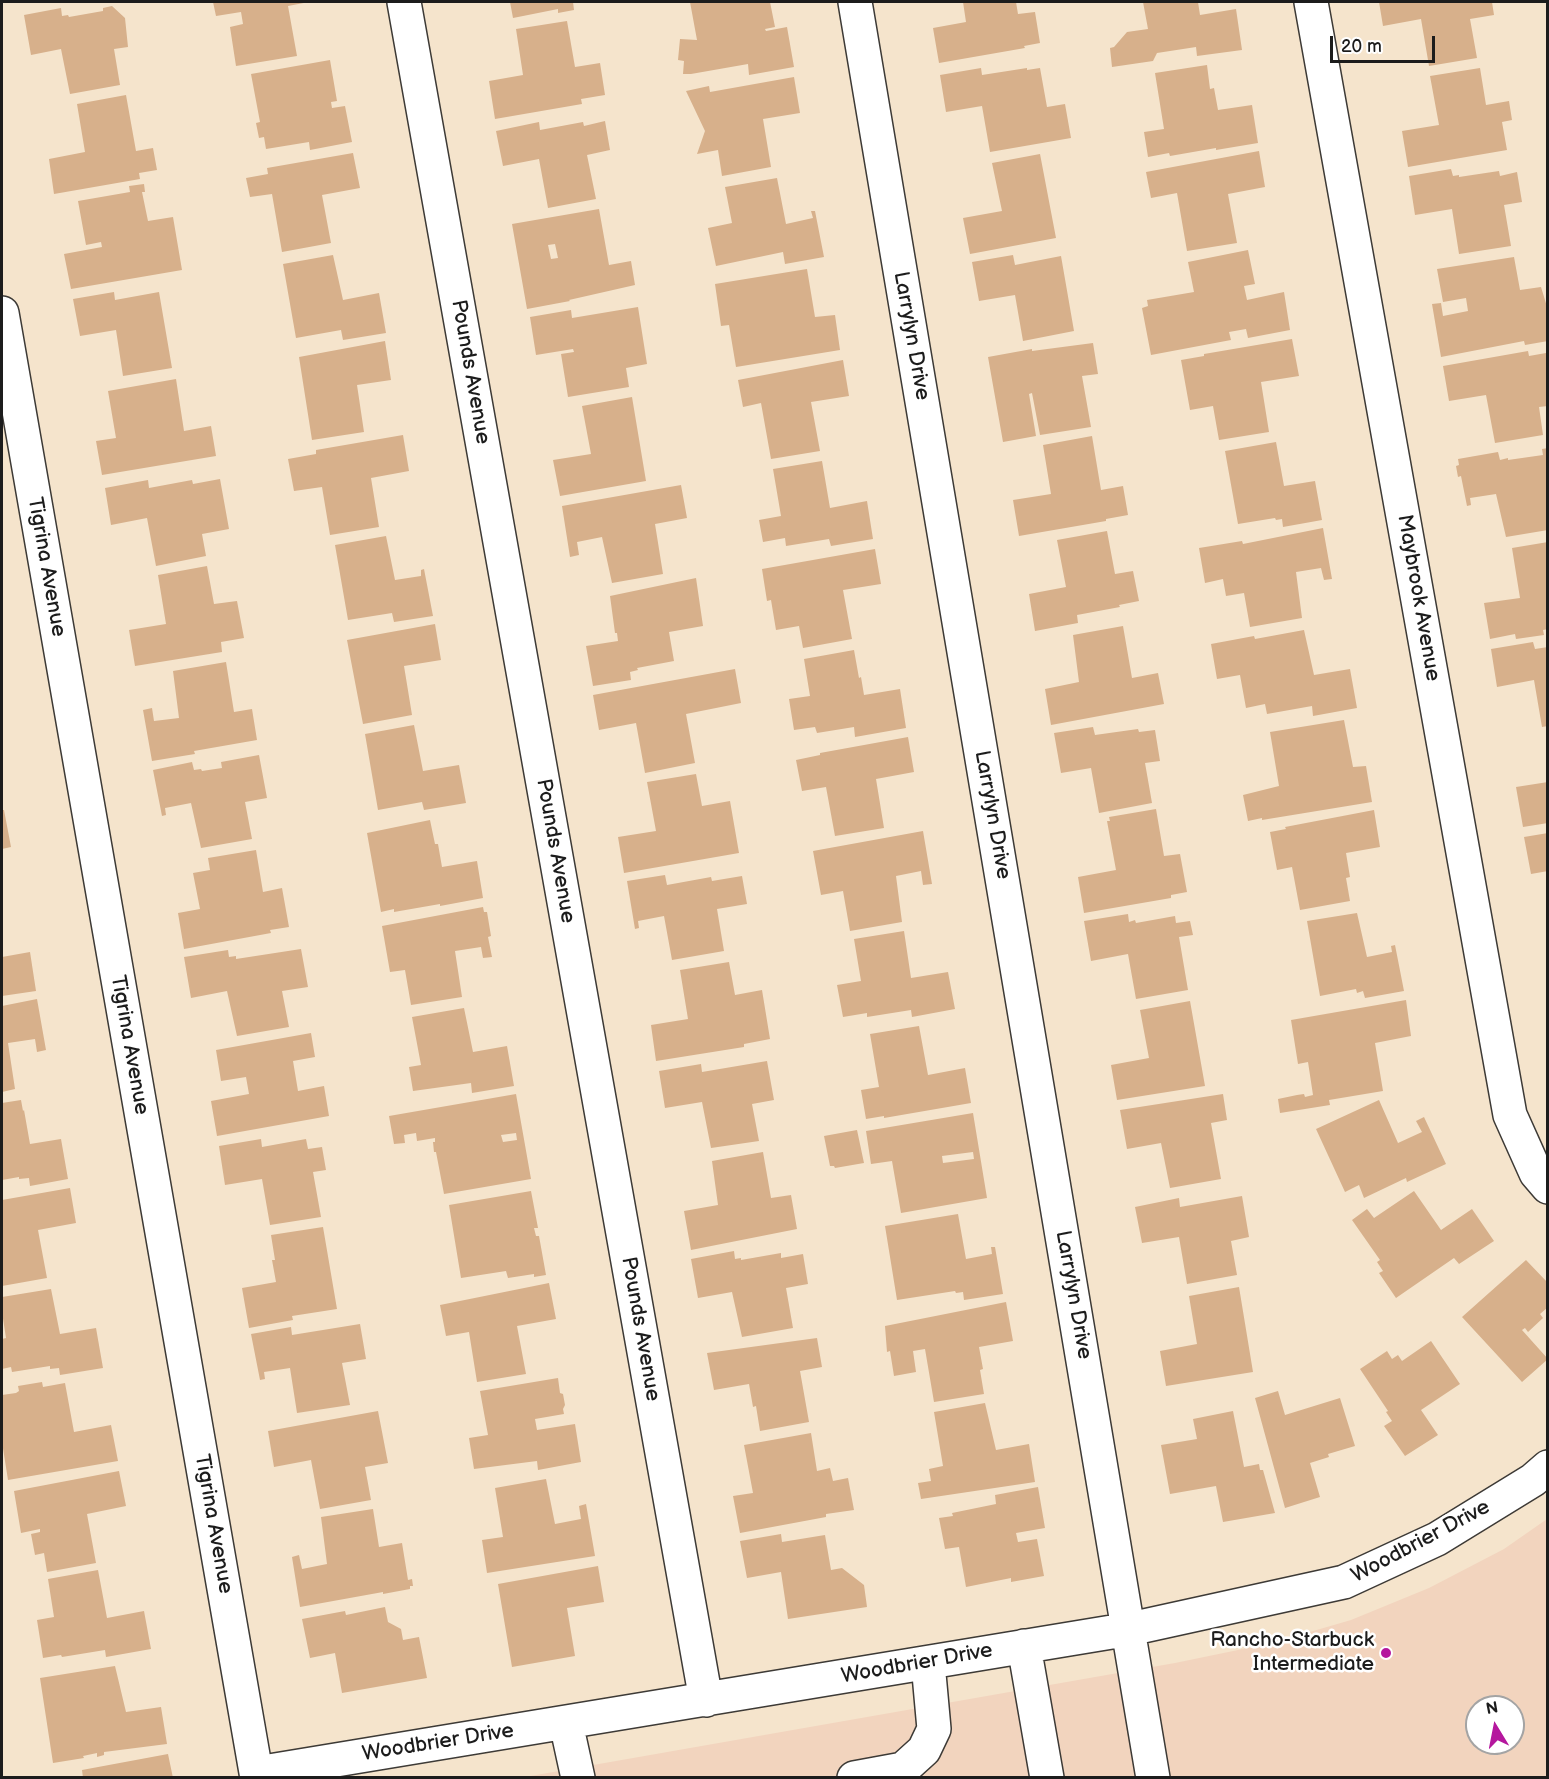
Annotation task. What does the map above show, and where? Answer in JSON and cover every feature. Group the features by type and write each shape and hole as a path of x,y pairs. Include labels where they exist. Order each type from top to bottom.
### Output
{"street":[{"name":"Pounds Avenue","path":"404,2 706,1700"},
{"name":"Larrylyn Drive","path":"855,2 1154,1778"},
{"name":"Maybrook Avenue","path":"1311,2 1510,1115 1536,1173 1548,1187"},
{"name":"Tigrina Avenue","path":"2,313 257,1775"},
{"name":"Woodbrier Drive","path":"257,1775 1130,1629 1344,1582 1437,1539 1533,1480 1548,1467"},
{"path":"1024,1646 1047,1778"},
{"path":"854,1778 903,1769 924,1750 934,1729 928,1662"},
{"path":"566,1723 578,1778"}],"shaded area":[{"name":"Rancho-Starbuck Intermediate","path":"1547,1519 1547,1777 519,1778 1175,1663 1272,1643 1351,1620 1429,1588 1504,1549"}],"building":[{"path":"213,2 309,2 288,6 297,56 236,66 230,27 243,24 241,12 216,16"},
{"path":"510,2 573,2 574,10 558,13 558,9 513,18"},
{"path":"690,2 770,2 775,27 765,29 766,31 787,27 794,67 749,75 748,64 683,74 684,61 678,60 680,39 697,40"},
{"path":"963,2 1016,2 1018,14 1035,12 1040,43 1024,46 1025,48 939,63 933,28 966,22"},
{"path":"1143,2 1198,2 1200,15 1236,9 1242,50 1197,56 1196,47 1157,53 1153,61 1112,67 1110,48 1114,47 1127,32 1148,29"},
{"path":"1379,2 1492,2 1494,15 1470,19 1477,58 1429,66 1421,19 1383,26"},
{"path":"112,6 125,18 128,47 114,49 120,85 70,94 61,49 31,55 24,15 61,8 62,16 68,15 69,17 103,11 103,8"},
{"path":"567,21 575,67 600,63 605,95 581,99 582,104 495,119 489,81 523,75 516,29"},
{"path":"330,60 337,101 331,102 332,108 345,106 352,142 310,150 309,142 266,149 264,137 259,138 256,123 260,122 251,74"},
{"path":"1207,65 1210,89 1214,88 1218,110 1252,105 1258,143 1148,157 1144,132 1164,129 1155,73"},
{"path":"981,68 982,75 1040,68 1047,107 1065,104 1071,138 990,152 982,106 946,112 940,75"},
{"path":"1480,68 1486,105 1509,101 1512,120 1502,122 1507,150 1408,167 1402,131 1439,125 1430,76"},
{"path":"794,77 800,113 763,119 771,167 722,176 718,150 697,154 705,131 686,91 709,86 710,92"},
{"path":"126,95 136,151 153,148 157,170 139,173 140,179 54,194 49,159 85,152 77,104"},
{"path":"605,121 610,150 587,155 596,199 548,208 539,159 503,166 496,131 539,122 540,130 583,122 584,126"},
{"path":"1259,151 1265,187 1228,194 1237,243 1187,251 1177,193 1151,198 1146,172"},
{"path":"353,153 360,188 322,195 331,243 282,252 272,194 250,197 246,178 268,174 267,168"},
{"path":"1040,154 1056,238 970,254 963,218 1002,211 992,163"},
{"path":"1451,169 1453,176 1459,175 1459,177 1499,171 1500,176 1517,172 1522,202 1504,205 1511,246 1459,254 1452,209 1415,215 1409,176"},
{"path":"777,178 786,224 813,218 811,211 815,211 824,257 785,264 783,252 716,266 708,228 732,223 725,187"},
{"path":"144,184 145,192 142,192 148,221 173,217 182,270 71,289 64,254 102,247 101,242 86,245 78,201 130,192 129,186"},
{"path":"599,209 609,265 631,261 635,285 527,309 512,224","holes":["555,244 558,258 551,259 548,245"]},
{"path":"1248,250 1255,284 1244,286 1247,300 1284,292 1290,330 1248,338 1246,329 1229,332 1231,340 1151,355 1142,308 1148,306 1147,300 1194,292 1188,262"},
{"path":"333,255 343,300 379,293 386,333 343,340 341,330 296,338 283,264"},
{"path":"1013,255 1015,265 1061,256 1074,331 1023,341 1015,295 979,301 972,262"},
{"path":"1514,257 1520,290 1541,287 1548,310 1548,341 1525,345 1524,341 1441,357 1432,304 1441,303 1443,316 1468,311 1466,298 1443,302 1437,269"},
{"path":"807,269 815,317 835,315 840,350 736,367 729,325 721,326 715,284"},
{"path":"114,292 115,300 159,292 172,368 123,376 116,330 80,336 73,299"},
{"path":"638,307 647,364 626,368 629,387 568,397 561,354 574,352 573,349 536,355 530,317 571,310 572,318"},
{"path":"1292,339 1299,376 1261,382 1269,432 1219,440 1213,406 1190,410 1181,360"},
{"path":"385,341 391,380 357,385 364,432 312,440 299,357"},
{"path":"1093,343 1098,374 1082,376 1091,427 1040,435 1032,393 1029,394 1036,436 1003,442 988,357 1032,349 1032,351"},
{"path":"1528,351 1529,356 1546,353 1548,360 1548,406 1539,407 1543,435 1495,443 1486,395 1449,401 1443,366"},
{"path":"843,360 849,396 811,402 820,451 771,459 761,403 743,407 738,380"},
{"path":"176,379 184,431 211,426 216,456 102,475 96,441 116,438 108,391"},
{"path":"632,397 646,481 560,496 553,460 591,454 582,406"},
{"path":"403,435 409,471 371,478 379,527 330,535 322,487 294,491 288,459 316,454 316,450"},
{"path":"1092,436 1101,490 1123,486 1128,515 1019,536 1013,500 1051,494 1043,445"},
{"path":"1276,442 1284,486 1315,481 1322,520 1283,527 1282,519 1276,520 1275,518 1238,524 1225,451"},
{"path":"1548,448 1548,530 1506,537 1496,494 1470,498 1471,505 1467,506 1461,476 1458,477 1456,466 1459,465 1458,459 1498,452 1500,460 1508,458 1508,460 1543,455 1542,449"},
{"path":"822,461 830,508 867,501 873,539 831,546 829,539 786,546 785,538 763,542 759,520 781,516 773,469"},
{"path":"220,479 229,529 202,534 206,556 156,566 147,518 111,525 105,488 148,480 149,488 192,480 193,484"},
{"path":"681,485 687,518 655,524 663,574 612,583 602,537 577,542 579,555 570,557 562,506"},
{"path":"1323,528 1332,579 1324,580 1321,568 1296,572 1302,618 1250,627 1244,593 1226,596 1223,579 1205,583 1199,548 1242,541 1243,544"},
{"path":"1107,531 1115,574 1133,571 1139,601 1077,615 1078,623 1035,631 1029,594 1066,587 1057,540"},
{"path":"386,536 395,580 421,576 421,570 424,569 433,616 394,622 392,613 348,620 335,545"},
{"path":"1548,542 1548,629 1543,630 1544,635 1516,639 1515,634 1490,639 1484,603 1520,598 1512,548"},
{"path":"875,549 881,584 843,590 852,639 803,648 799,626 776,630 771,600 767,601 762,569"},
{"path":"207,566 214,604 237,601 244,638 221,642 222,652 135,666 129,630 166,624 158,575"},
{"path":"696,578 703,626 669,632 674,661 637,668 638,670 630,672 631,680 593,686 586,646 618,641 610,596"},
{"path":"435,624 441,660 404,666 412,715 363,724 347,640"},
{"path":"1123,626 1132,678 1158,673 1164,704 1051,725 1045,689 1079,682 1073,635"},
{"path":"1304,630 1314,675 1350,669 1357,708 1313,716 1312,706 1267,714 1265,704 1246,708 1240,675 1217,679 1211,644"},
{"path":"1533,642 1535,649 1548,647 1548,726 1542,727 1534,680 1497,687 1491,649"},
{"path":"854,650 864,695 900,689 906,728 855,737 854,727 817,733 815,727 794,730 789,699 810,696 804,659"},
{"path":"226,662 234,712 252,709 257,740 152,761 143,710 152,708 154,721 179,718 173,671"},
{"path":"735,669 741,703 686,714 695,763 645,773 636,723 599,730 593,695"},
{"path":"1344,720 1353,767 1366,766 1372,802 1248,821 1243,795 1279,786 1270,732"},
{"path":"414,725 423,771 459,765 466,803 424,810 422,802 378,810 365,734"},
{"path":"1093,727 1095,735 1138,729 1139,732 1155,730 1160,761 1145,763 1152,803 1099,813 1091,768 1061,773 1054,733"},
{"path":"908,737 914,772 876,779 884,828 835,836 826,787 802,791 796,760 820,755 820,753"},
{"path":"259,755 267,798 245,802 252,839 201,848 191,803 165,808 166,815 162,816 153,770 192,762 194,770 201,769 202,771 222,768 221,762"},
{"path":"696,774 702,806 730,801 739,853 624,873 618,837 656,831 647,782"},
{"path":"1548,782 1548,823 1523,827 1516,787"},
{"path":"1156,809 1164,856 1180,854 1187,892 1171,895 1171,898 1084,913 1078,877 1116,870 1107,821 1110,821 1109,817"},
{"path":"2,810 4,810 11,847 2,849"},
{"path":"1374,810 1380,847 1346,853 1350,877 1346,878 1350,901 1300,910 1292,867 1277,870 1270,832"},
{"path":"430,820 435,844 438,844 442,867 477,861 483,898 440,906 440,904 381,912 367,833"},
{"path":"923,831 932,884 923,885 921,871 896,876 902,922 850,931 843,891 821,895 813,851"},
{"path":"1548,833 1548,871 1531,874 1524,837"},
{"path":"256,850 263,892 282,888 289,927 270,930 271,933 184,949 178,913 200,909 193,873 210,870 208,858"},
{"path":"665,875 667,885 711,877 712,881 742,876 747,904 717,909 724,951 672,960 664,916 638,921 639,928 635,929 627,881"},
{"path":"483,907 484,912 487,912 492,957 483,958 481,947 455,951 462,997 411,1005 405,970 390,972 382,926"},
{"path":"1357,913 1367,957 1392,952 1391,946 1395,945 1404,991 1365,998 1363,991 1357,993 1356,989 1320,996 1307,921"},
{"path":"1128,914 1129,922 1135,920 1136,923 1175,916 1176,923 1190,921 1193,935 1179,937 1188,990 1136,999 1128,954 1091,961 1084,921"},
{"path":"904,931 911,978 948,972 955,1009 912,1017 911,1010 867,1017 867,1013 843,1017 837,985 861,981 854,939"},
{"path":"301,949 308,987 282,991 289,1027 237,1036 227,991 191,998 184,957 228,950 229,957 236,956 236,959"},
{"path":"30,952 36,991 2,996 2,957"},
{"path":"729,962 735,995 762,990 770,1039 744,1044 744,1047 656,1061 651,1025 688,1019 680,970"},
{"path":"37,999 46,1050 37,1052 35,1039 8,1043 15,1089 2,1092 2,1006"},
{"path":"1406,1000 1411,1036 1375,1043 1383,1091 1329,1100 1330,1105 1280,1113 1278,1099 1304,1094 1305,1097 1313,1095 1308,1062 1298,1064 1291,1020"},
{"path":"1190,1001 1205,1086 1117,1100 1111,1065 1149,1058 1140,1010"},
{"path":"464,1008 473,1052 507,1046 514,1086 472,1093 471,1083 413,1091 409,1067 421,1065 412,1017"},
{"path":"919,1026 928,1075 965,1068 971,1103 866,1119 861,1090 879,1087 870,1034"},
{"path":"311,1033 315,1057 293,1061 298,1091 324,1086 329,1116 217,1136 211,1101 249,1094 246,1077 221,1081 216,1050"},
{"path":"767,1061 774,1100 752,1104 759,1141 711,1148 702,1102 665,1108 659,1071 701,1064 702,1072"},
{"path":"516,1094 531,1179 444,1194 436,1152 434,1152 435,1138 417,1141 416,1133 404,1135 405,1143 394,1144 389,1116","holes":["516,1133 517,1140 503,1142 501,1135"]},
{"path":"1223,1094 1227,1120 1211,1123 1221,1179 1170,1188 1161,1143 1127,1149 1120,1110"},
{"path":"21,1100 30,1144 61,1139 68,1179 30,1186 29,1178 2,1180 2,1103"},
{"path":"1379,1100 1398,1143 1422,1132 1416,1121 1424,1117 1446,1164 1407,1182 1406,1178 1364,1198 1359,1185 1345,1192 1316,1129"},
{"path":"973,1113 987,1198 901,1213 892,1161 871,1164 866,1131","holes":["973,1152 974,1159 943,1163 942,1156"]},
{"path":"857,1130 864,1163 835,1168 830,1166 824,1136"},
{"path":"261,1139 262,1147 306,1139 308,1149 322,1147 326,1170 313,1172 321,1217 270,1225 262,1179 225,1185 219,1146"},
{"path":"763,1152 771,1198 791,1195 797,1229 691,1250 684,1211 718,1205 712,1161"},
{"path":"70,1188 76,1223 38,1230 47,1278 2,1286 2,1200"},
{"path":"531,1191 538,1228 534,1228 536,1236 539,1236 546,1275 534,1277 534,1274 508,1278 506,1271 461,1278 449,1205"},
{"path":"1414,1191 1441,1230 1472,1209 1494,1241 1459,1264 1454,1258 1396,1298 1379,1273 1383,1271 1377,1262 1380,1260 1352,1220 1367,1209 1374,1218"},
{"path":"1242,1196 1249,1237 1231,1241 1237,1275 1187,1284 1179,1237 1142,1243 1135,1207 1179,1198 1180,1207"},
{"path":"958,1214 966,1259 992,1254 991,1247 995,1247 1003,1294 964,1300 963,1292 956,1293 955,1291 897,1300 885,1226"},
{"path":"323,1227 337,1309 292,1316 293,1320 249,1328 242,1288 276,1282 271,1235"},
{"path":"734,1251 735,1259 741,1258 741,1260 781,1253 781,1258 803,1254 808,1284 786,1288 793,1328 742,1337 732,1292 698,1298 691,1259"},
{"path":"1526,1260 1548,1283 1548,1307 1540,1314 1543,1318 1528,1332 1525,1328 1522,1330 1548,1359 1522,1382 1462,1317"},
{"path":"549,1283 556,1319 517,1326 526,1374 477,1382 469,1332 446,1336 440,1305"},
{"path":"1239,1287 1253,1372 1166,1386 1160,1351 1197,1344 1189,1296"},
{"path":"51,1289 60,1334 96,1328 103,1368 60,1375 59,1368 50,1369 50,1366 12,1372 11,1367 2,1369 2,1339 6,1338 2,1297"},
{"path":"1006,1302 1013,1341 979,1347 984,1394 934,1402 925,1349 913,1351 916,1372 894,1376 890,1351 887,1352 885,1326"},
{"path":"360,1324 366,1359 342,1363 350,1405 297,1413 290,1368 264,1372 265,1379 260,1380 251,1334 291,1327 292,1335"},
{"path":"817,1338 822,1367 800,1371 809,1422 760,1431 756,1406 753,1407 749,1384 714,1390 707,1353"},
{"path":"1431,1341 1460,1384 1421,1410 1438,1435 1405,1456 1384,1426 1392,1421 1386,1412 1388,1411 1360,1369 1387,1351 1392,1359 1398,1355 1402,1361"},
{"path":"558,1378 560,1393 563,1394 565,1405 564,1414 535,1419 537,1430 575,1424 581,1462 538,1470 537,1461 474,1469 469,1438 488,1435 480,1391"},
{"path":"42,1382 43,1387 65,1383 74,1432 111,1425 118,1461 8,1480 2,1442 2,1395 16,1393 19,1391 18,1386"},
{"path":"1278,1391 1285,1415 1340,1398 1355,1446 1328,1454 1329,1457 1310,1463 1320,1497 1285,1508 1255,1398"},
{"path":"985,1403 996,1450 1029,1444 1035,1482 921,1499 918,1483 931,1481 929,1469 943,1466 934,1412"},
{"path":"378,1411 388,1463 365,1467 371,1500 320,1509 311,1460 274,1467 268,1431"},
{"path":"1233,1411 1244,1467 1259,1464 1260,1470 1263,1470 1275,1513 1223,1522 1216,1486 1170,1494 1161,1445 1197,1439 1193,1419"},
{"path":"811,1433 817,1471 830,1468 833,1481 848,1478 854,1510 740,1533 733,1496 753,1493 744,1445"},
{"path":"119,1471 126,1506 87,1514 96,1563 47,1572 44,1553 35,1555 31,1534 40,1532 40,1529 21,1533 14,1491"},
{"path":"546,1479 555,1524 581,1519 579,1506 586,1504 595,1556 487,1573 482,1540 503,1537 495,1488"},
{"path":"1038,1487 1045,1528 1016,1533 1018,1542 1037,1539 1044,1576 1011,1582 1011,1578 966,1587 959,1547 945,1549 939,1518 996,1504 995,1495"},
{"path":"373,1509 379,1547 402,1543 408,1580 412,1579 413,1586 410,1586 410,1589 300,1607 292,1557 299,1555 302,1569 327,1564 321,1517"},
{"path":"781,1534 782,1542 825,1535 831,1570 842,1568 864,1585 867,1607 788,1619 781,1572 747,1578 740,1541"},
{"path":"598,1566 604,1602 567,1608 575,1656 512,1667 498,1584"},
{"path":"98,1570 107,1618 144,1611 151,1649 106,1657 105,1650 43,1658 37,1620 54,1617 48,1579"},
{"path":"385,1607 388,1622 401,1629 403,1640 419,1637 427,1678 342,1693 335,1653 310,1658 302,1619 345,1611 346,1615"},
{"path":"115,1666 126,1712 161,1707 167,1744 104,1752 104,1755 97,1757 97,1753 83,1756 84,1758 53,1763 40,1678"},
{"path":"168,1754 173,1778 83,1778 82,1770"}],"place":[{"name":"Rancho-Starbuck Intermediate","path":"1386,1653"}]}
